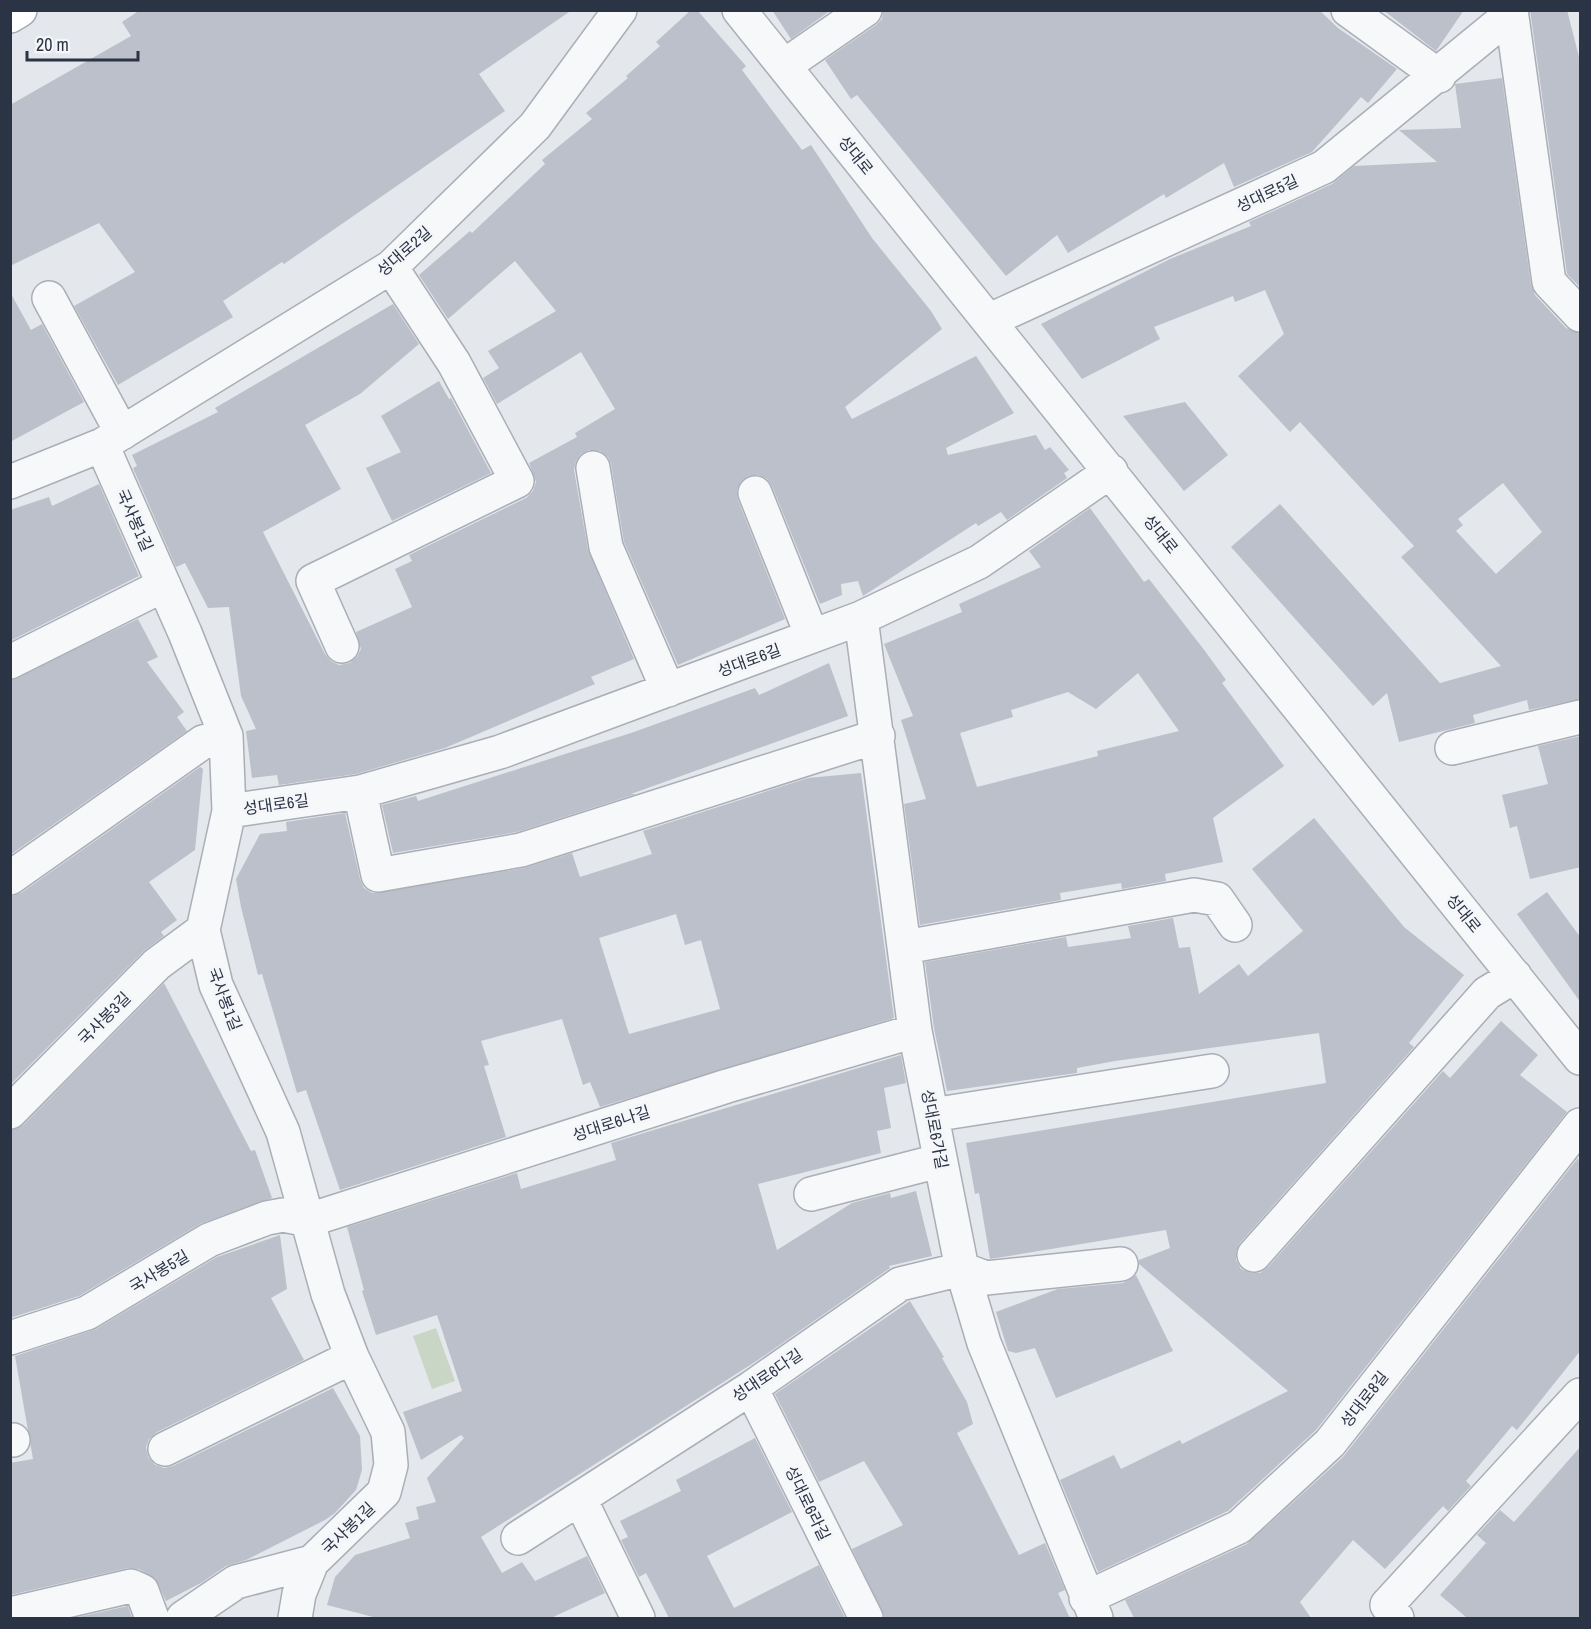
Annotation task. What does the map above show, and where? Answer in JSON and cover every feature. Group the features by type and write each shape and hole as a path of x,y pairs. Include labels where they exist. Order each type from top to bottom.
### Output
{"main road":[{"path":"10,16 20,10"}],"street":[{"name":"성대로2길","path":"112,439 391,267 535,126 620,10"},
{"name":"성대로","path":"739,10 1581,1058"},
{"path":"784,66 865,10"},
{"path":"1348,10 1438,76"},
{"name":"성대로5길","path":"990,320 1324,167 1438,76 1511,12"},
{"name":"성대로5길","path":"1511,12 1550,282 1581,315"},
{"path":"342,646 313,580 517,481 454,363 391,267"},
{"name":"국사봉1길","path":"49,298 112,439 164,585 226,736 229,810 203,930 216,985 283,1132 328,1294 352,1357 388,1432 391,1465 384,1492 312,1562 299,1594 295,1618"},
{"path":"10,483 112,439"},
{"path":"593,468 606,548 668,690"},
{"name":"성대로6길","path":"229,810 360,792 500,752 861,618 979,562 1111,471"},
{"path":"754,494 812,636"},
{"path":"10,662 164,585"},
{"name":"성대로6가길","path":"861,618 915,1031 962,1269 984,1343 1091,1608"},
{"path":"1452,748 1581,717"},
{"path":"10,879 203,742 226,736"},
{"path":"360,792 378,875 522,850 878,736"},
{"path":"904,947 1194,895 1217,899 1235,925"},
{"name":"국사봉3길","path":"16,1094 157,964 203,930"},
{"path":"1254,1255 1487,993 1515,976"},
{"name":"성대로6나길","path":"309,1220 727,1086 915,1031"},
{"path":"932,1115 1212,1071"},
{"name":"성대로8길","path":"1091,1608 1239,1527 1330,1443 1581,1125"},
{"path":"811,1194 923,1165 941,1163"},
{"name":"국사봉5길","path":"10,1338 87,1313 209,1240 267,1218 283,1215 309,1220"},
{"path":"962,1269 986,1278 1121,1264"},
{"name":"성대로6다길","path":"518,1538 751,1388 900,1284 962,1269"},
{"path":"165,1449 352,1357"},
{"name":"성대로6라길","path":"751,1388 866,1618"},
{"path":"1397,1618 1387,1605 1581,1395"},
{"path":"580,1498 638,1618"},
{"path":"183,1618 236,1582 312,1562"},
{"path":"10,1614 131,1586 142,1591 152,1618"}],"green space":[{"path":"436,1328 455,1381 432,1389 413,1336"}],"building":[{"path":"140,10 572,10 479,74 505,111 284,264 282,262 223,301 233,317 118,385 74,306 135,272 99,223 10,266 10,105 131,36 122,22"},
{"path":"691,10 697,10 746,66 742,70 802,150 811,145 872,238 931,311 942,329 845,407 852,419 976,356 1014,413 946,448 948,455 1036,435 1045,450 1050,447 1069,470 1064,473 1067,478 1007,520 1001,512 978,526 976,523 863,596 858,581 841,584 842,595 820,604 772,486 767,479 758,475 748,476 741,481 737,490 738,500 785,619 678,665 624,542 611,464 608,457 600,451 589,450 581,454 574,470 588,550 634,659 591,677 595,684 445,748 356,774 279,785 277,775 252,778 246,731 256,729 241,696 229,607 208,608 185,563 176,567 133,468 137,466 132,455 218,412 215,408 393,304 419,344 360,394 305,425 341,489 263,532 325,654 339,665 350,663 361,649 356,632 412,607 395,569 412,561 409,555 526,498 533,491 536,482 529,463 577,437 575,433 615,409 581,352 497,404 483,378 499,368 488,351 556,311 515,261 448,319 419,275 470,231 472,233 545,164 542,160 592,119 586,113 628,78 626,76 660,46 656,42"},
{"path":"772,10 831,10 791,39"},
{"path":"883,10 1319,10 1338,28 1397,69 1368,103 1361,97 1312,152 1234,187 1224,163 1166,198 1164,194 1068,253 1057,235 1006,276 857,95 851,99 825,60 876,25 882,19"},
{"path":"1383,10 1464,10 1436,51"},
{"path":"1530,10 1567,10 1581,65 1581,288 1567,274"},
{"path":"1502,78 1531,285 1535,295 1566,328 1581,333 1581,699 1529,710 1527,700 1473,715 1475,723 1399,742 1387,693 1373,706 1231,547 1280,504 1440,683 1501,666 1401,557 1414,546 1300,422 1290,432 1238,376 1284,334 1265,290 1235,302 1233,296 1154,327 1160,339 1082,379 1041,324 1170,259 1251,226 1249,222 1332,184 1354,166 1437,162 1399,130 1461,128 1455,84","holes":["1503,483 1542,532 1496,574 1456,531 1463,525 1458,519"]},
{"path":"10,292 31,330 42,324 84,402 10,442"},
{"path":"439,381 449,399 451,398 491,473 392,521 366,468 401,452 381,416"},
{"path":"1185,402 1228,455 1184,491 1123,416"},
{"path":"99,484 139,576 10,641 10,510 49,497 52,506"},
{"path":"1090,508 1144,582 1149,579 1205,651 1226,680 1222,683 1284,766 1213,818 1223,862 1165,874 1166,881 1122,889 1121,883 1060,893 1061,900 920,925 904,804 926,799 901,720 913,716 884,644 962,612 959,604 1041,567 1029,551","holes":["1138,673 1179,731 1097,751 1098,756 977,787 960,733 1013,717 1011,710 1068,692 1096,709"]},
{"path":"138,619 158,657 147,662 184,712 177,717 187,731 10,855 10,680"},
{"path":"829,663 848,716 631,794 636,794 517,832 393,853 382,805 416,796 418,801 634,732 755,688 759,695"},
{"path":"1581,736 1581,867 1530,879 1517,826 1510,828 1502,795 1548,784 1538,746"},
{"path":"200,767 203,769 195,850 149,882 177,920 161,932 164,936 144,951 10,1085 10,897 21,893"},
{"path":"861,773 894,1018 600,1107 590,1082 583,1085 562,1019 481,1041 489,1065 484,1066 506,1137 340,1190 306,1090 297,1093 262,974 258,975 241,907 236,879 260,834 287,831 286,822 345,813 360,879 364,888 372,893 524,868 572,853 580,877 652,854 643,831 808,778","holes":["676,914 685,945 701,940 720,1009 629,1034 599,938"]},
{"path":"1314,818 1404,927 1464,975 1409,1043 1414,1047 1240,1243 1236,1252 1236,1260 1241,1269 1251,1273 1260,1273 1268,1267 1443,1071 1450,1078 1501,1021 1538,1055 1520,1075 1567,1112 1316,1430 1228,1511 1098,1572 1060,1480 1114,1455 1121,1469 1180,1440 1182,1444 1288,1391 1139,1264 1139,1260 1170,1248 1166,1230 990,1259 979,1193 975,1194 966,1143 1326,1083 1319,1033 1115,1061 1077,1068 1077,1073 947,1091 934,1028 925,962 1066,937 1068,947 1131,938 1128,926 1173,918 1179,948 1190,947 1199,994 1239,964 1248,976 1303,931 1252,869"},
{"path":"1547,892 1581,938 1581,1003 1517,914"},
{"path":"164,983 251,1151 255,1150 272,1198 200,1224 79,1296 10,1318 10,1130 23,1125"},
{"path":"901,1055 906,1083 884,1088 891,1128 877,1131 881,1153 758,1184 777,1250 852,1203 890,1193 891,1198 916,1191 932,1256 889,1266 890,1268 758,1360 481,1537 502,1573 522,1562 535,1581 587,1556 605,1593 551,1618 377,1618 327,1605 335,1577 355,1555 410,1538 405,1523 419,1519 416,1507 436,1502 427,1478 464,1438 461,1435 421,1460 403,1412 462,1391 437,1315 376,1335 362,1291 364,1290 347,1227 517,1173 521,1189 616,1160 611,1143"},
{"path":"1578,1158 1581,1170 1581,1350 1517,1430 1512,1426 1466,1481 1471,1486 1448,1511 1443,1506 1385,1569 1353,1540 1300,1602 1311,1618 1134,1618 1125,1600 1247,1544 1343,1457"},
{"path":"280,1235 287,1289 271,1298 304,1360 157,1432 149,1439 146,1447 148,1457 155,1465 164,1468 173,1466 333,1388 360,1436 362,1470 356,1490 335,1513 325,1520 246,1560 226,1566 201,1583 166,1601 155,1578 139,1569 128,1568 10,1595 10,1463 33,1459 15,1356 96,1329 217,1257"},
{"path":"1136,1275 1173,1351 1056,1398 1035,1348 1016,1353 1008,1351 996,1312 1058,1289 1123,1283"},
{"path":"910,1301 944,1357 942,1358 967,1402 973,1424 957,1433 1019,1555 1045,1543 1065,1590 1058,1593 1070,1618 885,1618 852,1549 903,1525 864,1461 819,1482 775,1394"},
{"path":"755,1438 792,1512 707,1556 734,1608 819,1565 845,1618 669,1618 646,1573 639,1577 621,1540 628,1537 620,1521 681,1491 676,1480"},
{"path":"1581,1446 1581,1618 1467,1618 1440,1595 1486,1543 1477,1535 1500,1510 1514,1522"},
{"path":"128,1606 132,1618 74,1618"}]}
